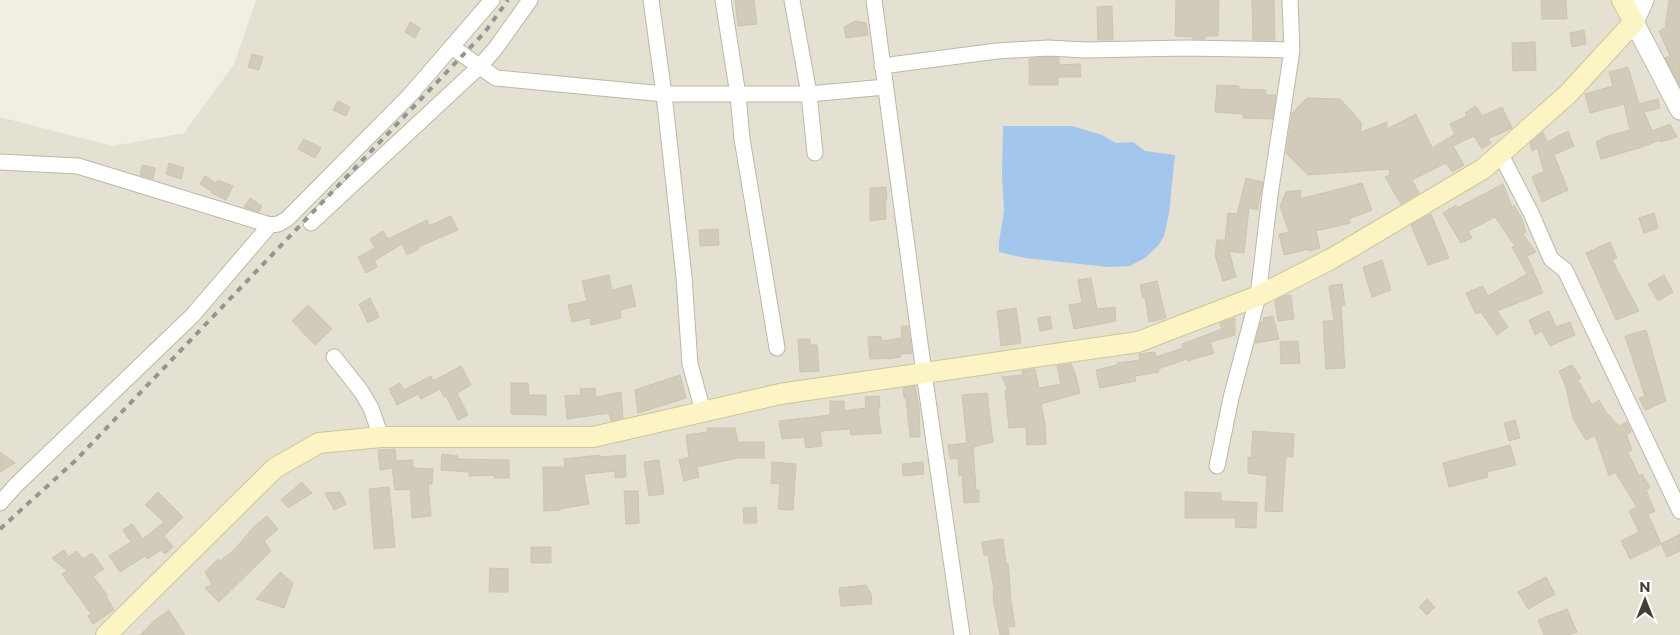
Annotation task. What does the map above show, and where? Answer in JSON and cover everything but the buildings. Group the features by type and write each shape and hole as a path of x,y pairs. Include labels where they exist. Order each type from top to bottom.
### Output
{"main road":[{"path":"106,635 275,468 319,443 381,437 593,437 780,394 1138,342 1258,296 1331,260 1483,169 1568,94 1634,22 1622,0"}],"street":[{"path":"0,162 78,166 270,225 278,224 287,219 410,95 492,0"},
{"path":"311,222 479,67 495,49 530,0"},
{"path":"651,0 664,94 684,277 690,364 703,411"},
{"path":"723,0 738,95 742,139 777,348"},
{"path":"792,0 809,94 815,153"},
{"path":"874,0 924,373 962,635"},
{"path":"1217,466 1258,296 1270,195 1292,50 1290,0"},
{"path":"1644,0 1634,22 1680,110"},
{"path":"452,47 496,78 664,94 809,94 885,88"},
{"path":"882,66 997,51 1048,48 1086,50 1186,48 1292,50"},
{"path":"1500,153 1531,213 1551,259 1564,270 1680,511"},
{"path":"0,503 16,485 192,316 270,225"},
{"path":"334,357 368,402 381,437"},
{"path":"0,488 16,485"}],"shaded area":[{"path":"256,0 1680,0 1680,635 0,635 0,117 113,146 184,133 234,64"}],"water":[{"path":"1003,126 1072,126 1102,135 1116,143 1133,142 1145,151 1175,155 1169,213 1164,236 1158,246 1145,258 1130,266 1108,267 1025,258 999,252 1004,211 1002,174"}],"railway":[{"path":"0,529 75,461 485,32 508,0"}]}
